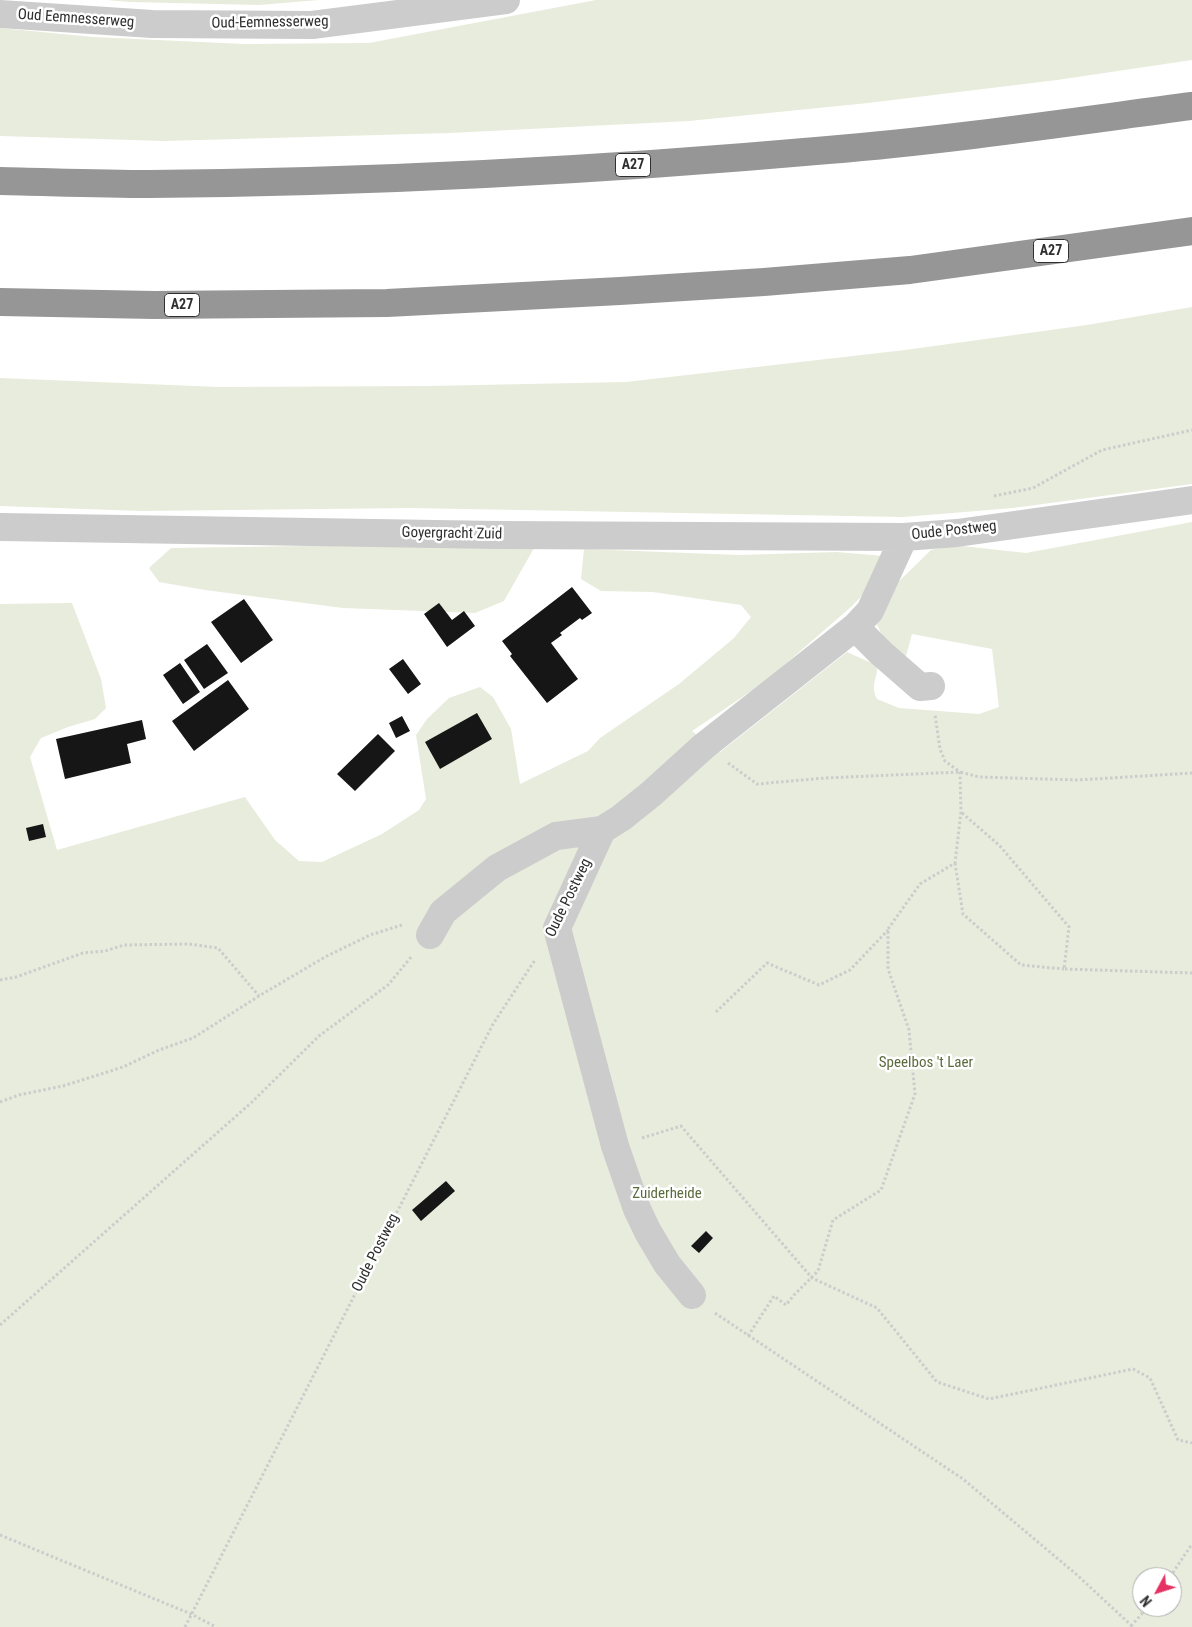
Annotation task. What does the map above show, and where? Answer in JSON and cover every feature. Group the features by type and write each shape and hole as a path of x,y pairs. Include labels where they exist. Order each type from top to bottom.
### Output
{"highway":[{"name":"A27","path":"0,181 147,184 273,182 409,178 617,166 840,149 992,132 1192,106"},
{"name":"A27","path":"0,302 154,305 387,303 620,291 910,270 1192,231"}],"street":[{"name":"Oud-Eemnesserweg","path":"152,24 312,25 506,0"},
{"name":"Oud Eemnesserweg","path":"0,14 152,24"},
{"name":"Oude Postweg","path":"557,928 602,830 621,818 651,794 704,746 855,627 870,611 904,537 957,533 1192,500"},
{"name":"Goyergracht Zuid","path":"0,527 498,535 904,537"},
{"path":"855,627 880,653 920,687 931,686"},
{"path":"430,935 443,912 497,868 556,836 602,830"},
{"path":"557,928 615,1146 637,1209 667,1264 692,1295"}],"path":[{"path":"988,497 1032,488 1102,450 1192,430"},
{"path":"931,686 940,750 945,762 960,772"},
{"path":"704,746 758,784 825,778 960,772 979,777 1078,780 1192,772"},
{"path":"960,772 961,812 955,862 964,914 1021,965 1064,969 1192,973"},
{"path":"961,812 999,845 1069,927 1064,969"},
{"path":"716,1012 767,963 819,985 850,970 888,929 920,884 955,862"},
{"path":"0,1102 19,1095 63,1086 123,1067 158,1050 194,1038 259,996 326,957 370,935 443,912"},
{"name":"Oude Postweg","path":"185,1627 493,1024 557,928"},
{"path":"748,1336 774,1296 786,1306 794,1295 818,1272 833,1220 881,1190 915,1094 909,1030 888,969 888,929"},
{"path":"0,1325 252,1102 319,1036 388,984 430,935"},
{"path":"0,980 16,977 83,953 104,951 124,945 189,944 218,948 259,996"},
{"path":"615,1146 681,1126 812,1278 877,1308 937,1382 989,1399 1133,1369 1150,1378 1178,1440 1192,1443"},
{"path":"692,1295 748,1336 963,1479 1076,1574 1131,1626"},
{"path":"0,1535 191,1614 216,1627"},
{"path":"1177,1567 1192,1544"}],"green space":[{"path":"106,0 319,0 259,5"},
{"path":"596,0 1192,0 1192,60 1057,80 868,103 689,121 450,133 164,141 0,136 0,28 93,37 244,44 369,43"},
{"path":"1192,307 1192,484 1013,508 903,517 410,508 142,511 0,506 0,378 219,387 429,386 626,382 905,350 1087,325"},
{"name":"Zuiderheide","path":"1192,522 1192,1627 0,1627 0,604 72,603 101,679 106,708 95,719 41,738 30,757 57,850 245,797 275,840 299,861 322,862 382,834 419,810 426,799 416,735 427,719 449,698 480,687 493,697 511,729 520,784 588,751 600,738 679,684 734,638 751,617 741,605 653,592 601,591 581,579 584,549 739,555 836,552 884,556 878,579 852,606 766,681 692,731 720,752 847,652 876,665 877,673 874,688 877,699 899,708 979,714 999,707 992,649 912,634 906,656 895,651 888,644 877,625 887,593 931,550 953,545 1026,553"},
{"path":"440,544 534,548 504,601 475,613 343,608 205,590 159,582 149,568 171,548"}],"building":[{"path":"572,587 592,613 582,620 580,618 560,633 562,635 551,643 578,679 547,703 510,656 512,654 502,641"},
{"path":"244,599 273,640 241,663 211,622"},
{"path":"439,603 452,620 464,611 475,626 447,647 424,614"},
{"path":"207,644 228,673 204,689 184,660"},
{"path":"403,659 421,684 408,694 389,669"},
{"path":"180,663 200,692 183,704 163,675"},
{"path":"228,680 249,709 194,751 172,721"},
{"path":"477,713 492,739 440,769 425,742"},
{"path":"402,716 410,731 396,738 389,723"},
{"path":"142,720 146,739 127,744 131,763 65,779 56,739"},
{"path":"378,734 395,751 355,791 337,774"},
{"path":"43,824 46,837 29,841 26,828"},
{"path":"446,1181 455,1191 421,1221 412,1210"},
{"path":"706,1231 713,1238 699,1253 691,1246"}],"park label":[{"name":"Speelbos 't Laer","path":"926,1063"}]}
